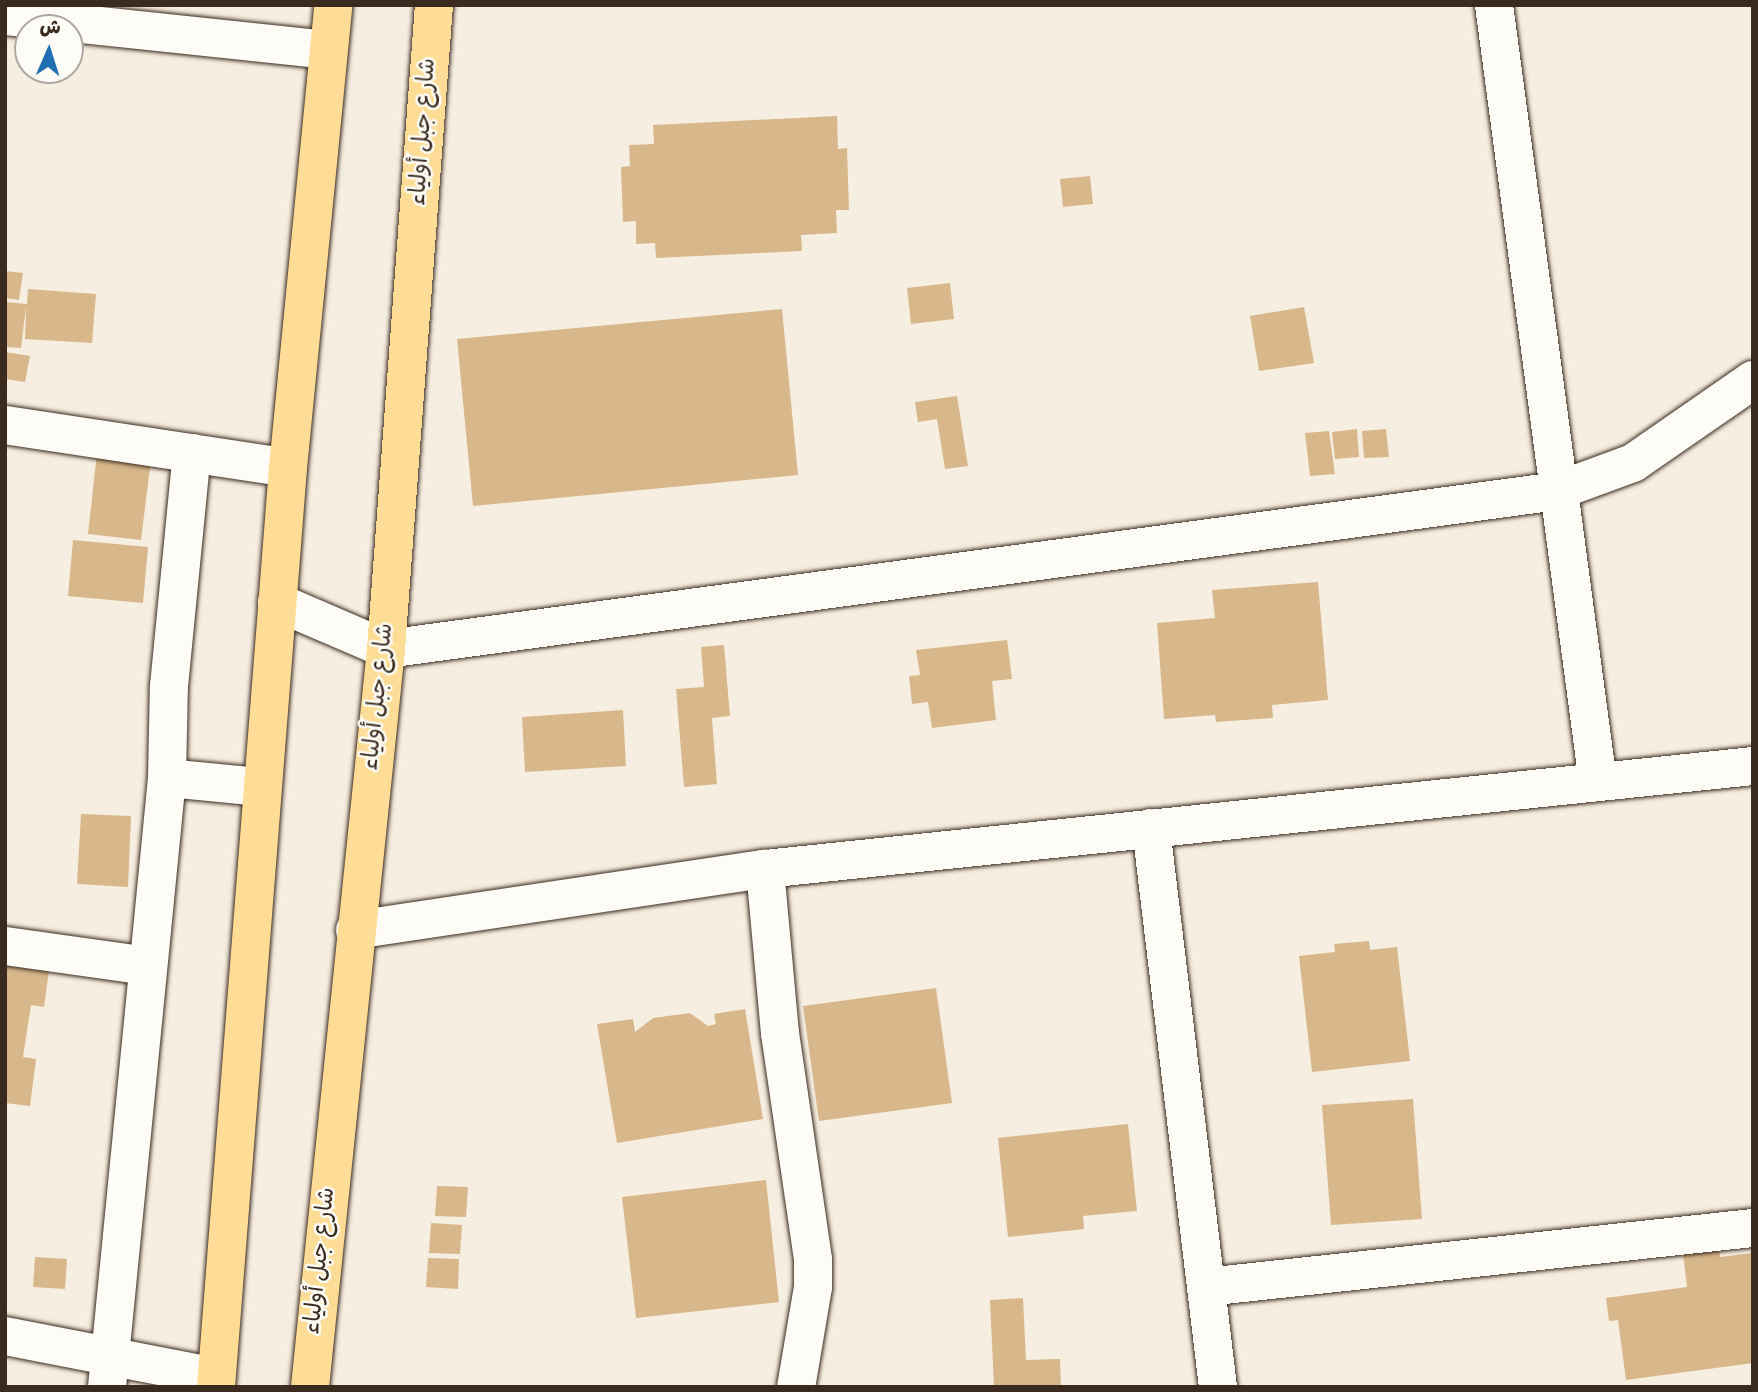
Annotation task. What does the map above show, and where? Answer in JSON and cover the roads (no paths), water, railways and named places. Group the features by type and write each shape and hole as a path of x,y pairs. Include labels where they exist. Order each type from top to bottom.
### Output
{"main road":[{"path":"216,1382 288,468 333,5"},
{"name":"شارع جبل أولياء","path":"310,1387 386,649 434,5"}],"street":[{"path":"1494,5 1598,782"},
{"path":"5,16 327,50"},
{"path":"277,602 386,649 1557,491 1633,463 1753,380"},
{"path":"5,425 288,468"},
{"path":"108,1372 167,778 169,686 192,453"},
{"path":"355,930 765,869 1753,766"},
{"path":"167,778 261,786"},
{"path":"1151,828 1218,1387"},
{"path":"765,869 780,1032 813,1260 813,1287 796,1387"},
{"path":"5,946 148,966"},
{"path":"1206,1287 1753,1228"},
{"path":"5,1336 108,1372 216,1382"}]}
